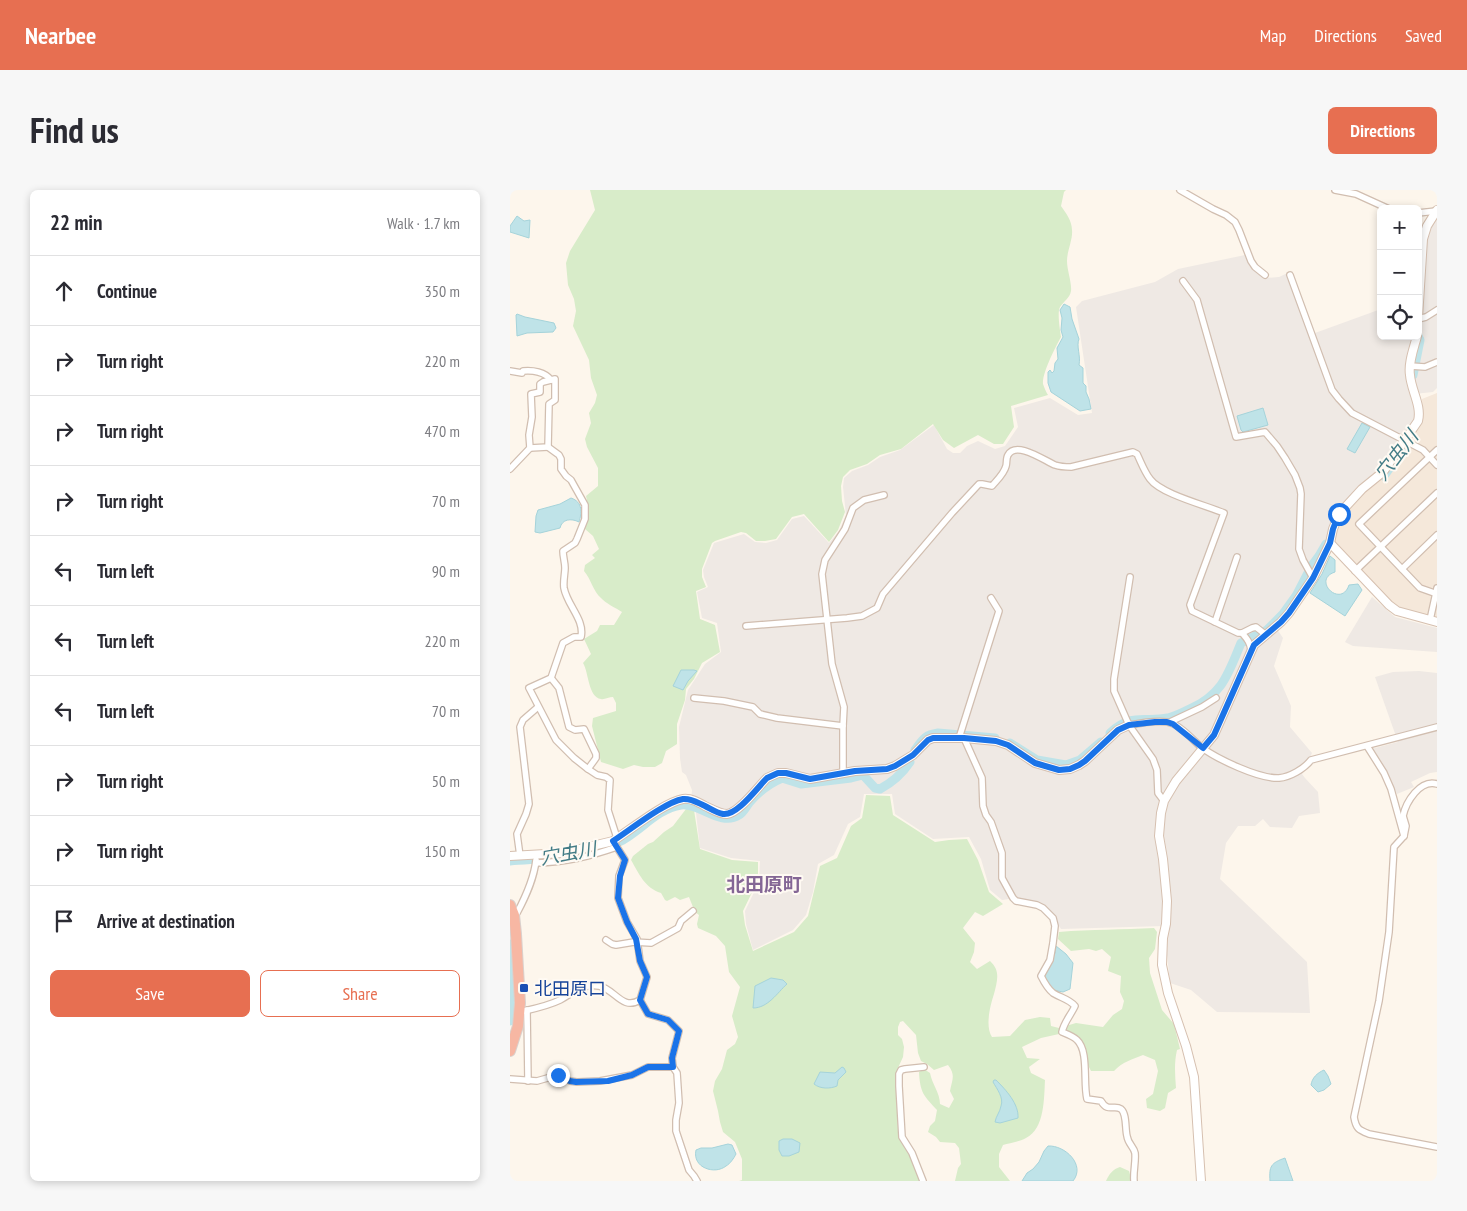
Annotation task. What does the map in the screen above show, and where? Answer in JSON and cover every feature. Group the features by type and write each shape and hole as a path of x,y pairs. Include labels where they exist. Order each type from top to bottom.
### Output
{"highway":[{"path":"510,1051 523,1011 512,910"}],"street":[{"path":"1180,190 1226,215 1235,222 1251,262 1265,275"},
{"path":"1335,190 1356,194 1380,205"},
{"path":"1422,212 1436,210"},
{"path":"1419,295 1423,239 1427,226 1436,210"},
{"path":"1290,275 1332,390 1352,413 1422,450 1437,465"},
{"path":"1183,281 1197,300 1236,437 1265,432 1277,446 1298,483 1301,494 1299,549 1302,560 1313,578"},
{"path":"1422,318 1437,310"},
{"path":"1201,1181 1194,1077 1186,1046 1168,993 1162,966 1167,901 1159,836 1160,812 1176,781 1214,735 1251,650 1259,639 1266,635 1289,613 1313,578 1330,543 1339,514 1362,489 1383,472 1418,421 1419,416 1409,373 1416,340"},
{"path":"1410,366 1425,367 1437,362"},
{"path":"510,371 522,373 523,371 536,371 548,376 551,380 555,380 555,400 549,404 548,447"},
{"path":"530,448 531,394 540,392 540,384 551,380"},
{"path":"510,469 530,448 548,447 561,458 561,469 571,480 585,505 585,519 577,539 575,543 563,552 565,565 564,589 580,622 582,634 580,637 574,637 563,643 551,678 529,688 556,740 588,769 610,780 608,810 616,842 625,860 620,876 619,902 637,942 640,961 647,977 640,1000 634,1004 619,999 606,989 598,986 577,989 560,1000 523,1011 528,1081"},
{"path":"746,626 862,616 877,608 883,594 958,506 979,484 992,486 1007,465 1007,456 1014,450 1026,451 1063,467 1071,467 1133,452 1137,454 1150,480 1156,485 1178,496 1224,513 1190,605 1192,611 1238,633 1256,627 1266,635"},
{"path":"1330,543 1389,605 1397,611 1433,621 1436,592 1420,588 1359,524 1437,450"},
{"path":"1355,571 1437,493"},
{"path":"843,773 844,707 832,664 822,574 825,560 845,529 853,508 864,500 884,495"},
{"path":"1402,569 1437,535"},
{"path":"1215,622 1237,557"},
{"path":"1130,577 1114,679 1114,691 1129,725 1153,759 1157,770 1158,793 1164,801"},
{"path":"991,598 999,611 962,738 982,778 983,806 1002,853 1002,878 1016,901 1030,903 1043,908 1053,918 1055,926 1050,960 1041,976 1053,993 1070,1001 1075,1006 1064,1024 1062,1032 1077,1040 1082,1047 1087,1099 1101,1102 1108,1108 1119,1108 1125,1116 1127,1138 1135,1154 1134,1181"},
{"path":"1242,633 1250,644 1251,650"},
{"path":"551,678 559,688 570,727 574,730 584,729 596,754 596,758 588,769"},
{"path":"694,698 724,700 753,707 760,714 777,718 843,726"},
{"path":"510,856 536,859 616,842 646,818 675,801 693,800 717,812 729,814 738,808 771,776 786,773 810,779 843,773 887,769 913,755 928,740 933,738 996,741 1008,745 1035,763 1063,770 1070,769 1079,765 1118,730 1129,725 1142,723 1170,722 1202,707 1216,698"},
{"path":"520,856 517,834 529,804 520,727 523,720 538,707"},
{"path":"1170,722 1203,748 1240,768 1272,778 1280,778 1302,769 1311,760 1437,727"},
{"path":"1367,746 1391,788 1404,836"},
{"path":"1437,784 1431,782 1424,785 1409,800 1402,816 1406,826 1404,836 1394,847 1389,932 1381,986 1354,1117 1355,1124 1360,1131 1437,1147"},
{"path":"512,910 517,913 529,890 536,859"},
{"path":"606,940 616,945 637,942 651,943 678,928 680,921 693,911"},
{"path":"640,1000 648,1014 668,1020 679,1031 672,1058 673,1067 677,1073 679,1103 676,1131 689,1170 697,1181"},
{"path":"923,1181 912,1153 902,1137 899,1074 905,1068 924,1066"},
{"path":"510,1079 537,1081 558,1075 576,1082 608,1081 632,1075 648,1067 673,1067"}],"shaded area":[{"path":"1437,216 1437,388 1433,392 1414,394 1417,412 1414,423 1379,471 1358,486 1335,514 1320,555 1310,567 1299,591 1273,623 1283,638 1274,666 1291,706 1290,727 1312,753 1302,774 1318,792 1320,813 1299,816 1292,828 1270,827 1263,819 1255,826 1238,826 1226,843 1220,879 1307,962 1310,1013 1217,1012 1191,990 1170,983 1164,926 1061,929 1051,913 1016,898 1002,900 990,890 981,859 969,837 933,839 895,814 892,794 864,794 860,817 848,824 834,855 818,864 813,892 806,915 793,930 753,950 746,924 745,911 759,882 760,861 731,858 700,848 695,804 691,804 692,790 686,775 682,772 680,758 679,727 688,690 705,664 721,652 717,623 702,618 697,592 708,587 703,570 714,543 744,534 755,542 766,543 777,540 792,519 804,516 829,543 839,531 846,515 844,478 852,471 868,465 880,457 900,450 934,425 947,449 953,453 960,453 967,446 978,441 995,449 1005,446 1018,427 1014,408 1050,398 1078,415 1092,413 1076,307 1082,301 1155,282 1178,269 1245,255 1250,266 1265,278 1279,277 1292,271 1315,333 1377,310 1377,340 1422,340 1422,240 1426,241 1430,226"},
{"path":"1437,393 1437,619 1396,607 1334,543 1341,515 1405,446 1423,421 1422,399"},
{"path":"1372,597 1395,617 1437,628 1437,652 1353,646 1345,642"},
{"path":"1419,671 1437,673 1437,772 1430,773 1411,782 1414,787 1397,794 1386,771 1371,749 1398,742 1375,677 1393,672"}],"green space":[{"path":"590,190 1066,190 1061,206 1072,227 1067,261 1071,291 1059,309 1061,337 1043,379 1048,395 1011,406 1014,427 1003,444 994,444 978,435 954,448 943,440 933,424 901,449 880,455 867,464 850,470 843,477 841,486 845,512 838,530 829,542 804,514 792,517 776,539 756,541 746,533 741,532 712,543 702,569 702,577 706,587 696,591 700,619 715,625 720,652 702,663 694,679 686,689 685,700 677,724 677,744 666,751 662,763 655,767 634,765 623,769 601,762 592,726 593,718 616,711 616,703 613,697 602,699 594,694 583,663 591,654 584,639 597,631 600,625 614,625 622,612 605,602 598,595 584,571 585,565 595,558 592,555 599,549 593,536 585,529 588,512 586,496 598,486 598,468 585,439 591,423 589,413 597,395 591,378 589,360 573,326 576,311 574,299 568,285 566,263 570,251 595,210"},
{"path":"866,795 890,796 893,815 935,842 967,839 978,860 989,892 1003,904 983,916 975,912 963,928 975,943 970,962 977,969 990,961 997,972 989,1016 989,1028 992,1037 1010,1036 1025,1020 1040,1017 1050,1018 1051,1026 1059,1028 1076,1023 1103,1027 1113,1015 1122,1009 1124,1001 1120,992 1121,976 1108,971 1111,957 1102,949 1096,951 1089,949 1071,951 1058,939 1059,932 1154,928 1157,932 1155,949 1149,958 1150,973 1162,1010 1174,1024 1180,1049 1177,1050 1175,1060 1176,1088 1168,1093 1165,1108 1160,1111 1147,1108 1146,1099 1153,1094 1158,1071 1155,1060 1143,1055 1124,1063 1114,1071 1091,1071 1085,1059 1086,1050 1078,1038 1068,1032 1041,1038 1022,1047 1027,1058 1040,1059 1029,1067 1031,1073 1045,1080 1044,1103 1037,1128 1032,1134 1026,1138 1003,1145 999,1154 999,1167 1010,1181 955,1181 961,1164 959,1148 955,1143 940,1142 928,1132 930,1126 935,1121 937,1110 923,1094 919,1072 924,1069 930,1073 939,1096 940,1104 949,1108 954,1099 950,1091 953,1078 952,1072 948,1065 934,1070 921,1061 916,1035 903,1021 900,1022 898,1027 898,1035 902,1039 904,1047 896,1080 898,1132 902,1143 912,1158 920,1181 739,1181 742,1180 742,1159 735,1142 723,1132 713,1091 727,1050 735,1044 738,1037 732,1016 740,987 729,972 725,946 716,936 698,928 699,915 695,912 689,897 680,900 675,897 667,901 665,900 661,893 655,891 643,880 631,860 633,856 673,826 686,809 694,810 700,849 732,860 758,862 758,880 743,911 753,951 794,932 808,916 820,866 837,858 851,826 862,818"},
{"path":"1120,1167 1129,1171 1132,1181 1106,1181 1111,1172"}],"water":[{"path":"517,216 524,221 530,220 529,238 510,232 510,226"},
{"path":"1064,304 1070,307 1079,339 1079,365 1083,368 1083,383 1086,386 1091,409 1080,411 1051,392 1048,383 1048,372 1050,370 1052,373 1054,371 1055,363 1058,359 1057,348 1063,337 1060,310"},
{"path":"517,314 554,323 556,328 553,332 527,333 517,336"},
{"path":"1263,408 1268,425 1243,432 1237,416"},
{"path":"1362,423 1370,427 1355,453 1347,449"},
{"path":"571,498 580,505 581,515 579,522 567,520 560,528 540,533 535,532 538,510 560,504"},
{"path":"1330,556 1335,560 1335,572 1328,576 1326,581 1330,590 1335,594 1340,594 1345,592 1349,585 1358,584 1362,590 1345,616 1310,593 1322,574"},
{"path":"681,670 697,671 683,690 673,686"},
{"path":"1056,946 1073,963 1070,989 1063,992 1053,990 1043,976 1055,953"},
{"path":"771,978 783,980 787,984 768,1003 753,1008 755,986"},
{"path":"842,1067 846,1072 838,1080 837,1086 825,1088 814,1084 820,1072 835,1073"},
{"path":"1324,1070 1331,1084 1318,1092 1311,1085 1315,1076"},
{"path":"994,1080 1000,1084 1011,1098 1018,1113 1018,1118 1000,1123 995,1122 1002,1100 993,1082"},
{"path":"792,1139 800,1143 799,1152 789,1156 782,1156 779,1150 779,1141"},
{"path":"728,1144 732,1145 736,1154 729,1164 721,1169 711,1170 705,1168 697,1161 696,1150"},
{"path":"1048,1146 1061,1149 1072,1157 1077,1169 1073,1181 1022,1181 1027,1173 1039,1162"},
{"path":"1285,1158 1293,1181 1270,1181 1272,1166"}],"waterway":[{"name":"穴虫川","path":"1413,375 1420,340"},
{"name":"穴虫川","path":"1384,476 1404,448"},
{"name":"穴虫川","path":"1110,733 1125,722 1132,720 1159,719 1174,716 1210,697 1228,674 1241,643 1267,630 1283,614 1296,596 1326,544"},
{"name":"穴虫川","path":"915,750 925,738 938,733 995,738"},
{"name":"穴虫川","path":"1010,743 1037,760 1066,765 1080,760 1101,742"},
{"name":"穴虫川","path":"510,861 566,857 606,848 627,838 664,811 681,805 695,807 724,818 732,818 742,813 752,799 764,789 782,778 801,784 863,775 875,788 880,789 897,777 910,762"},
{"path":"510,944 512,990 510,1021"}],"place":[{"name":"北田原口","path":"524,988"}],"district":[{"name":"北田原町","path":"764,884"}],"route":[{"path":"558,1075 576,1082 608,1081 632,1075 648,1067 673,1067 672,1058 679,1031 668,1020 648,1014 640,1000 647,977 640,961 636,939 618,898 621,869 625,860 613,841 675,801 682,799 693,800 717,812 729,814 734,812 767,778 778,773 793,774 810,779 855,771 887,769 913,755 928,740 933,738 996,741 1008,745 1035,763 1059,770 1070,769 1085,761 1118,730 1129,725 1142,723 1167,722 1173,724 1203,748 1214,735 1254,645 1289,613 1316,574 1330,543 1339,514"}]}
